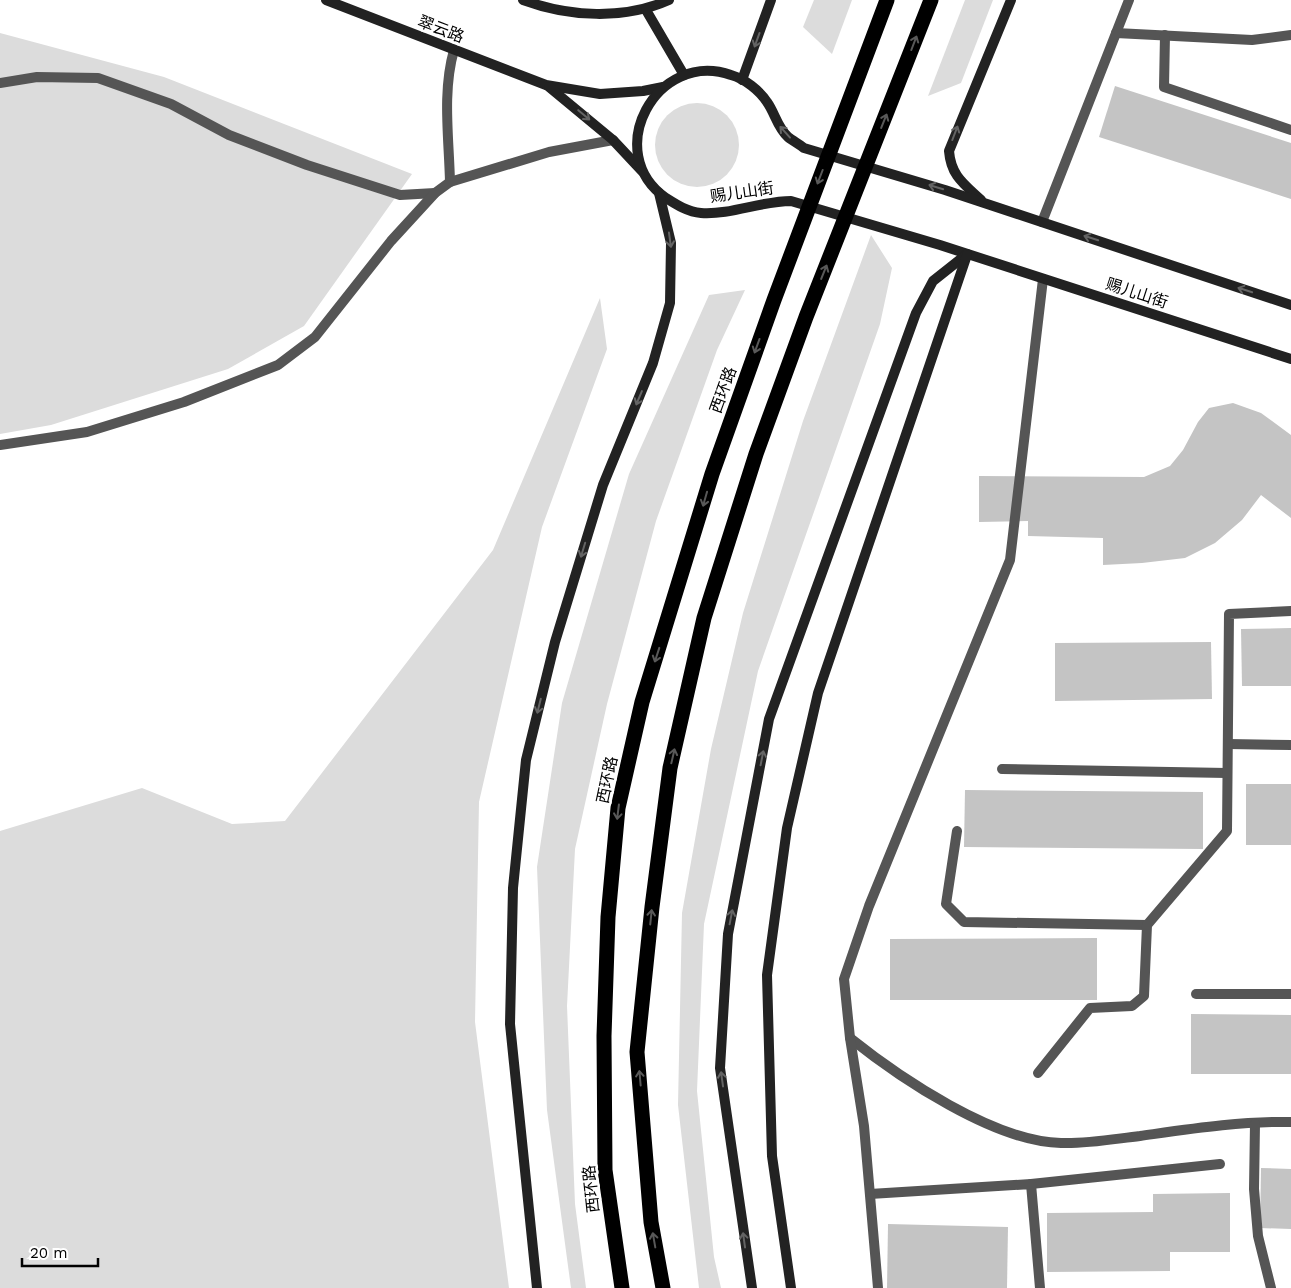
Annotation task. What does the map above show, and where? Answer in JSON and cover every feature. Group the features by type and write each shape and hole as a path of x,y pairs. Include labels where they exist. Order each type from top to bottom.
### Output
{"highway":[{"name":"西环路","path":"622,1288 605,1161 604,1036 608,927 618,808 642,702 712,474 774,300 887,0"},
{"path":"663,1288 651,1222 638,1052 652,906 670,768 704,618 756,454 806,317 931,0"}],"main road":[{"name":"翠云路","path":"326,0 546,85"},
{"path":"523,0 567,12 607,14 646,10 669,0"},
{"path":"742,80 771,0"},
{"path":"984,203 957,177 950,166 949,151 1011,0"},
{"path":"646,10 684,75"},
{"name":"赐儿山街","path":"1291,305 984,203 804,148 788,137 777,123 767,102 751,85 731,74 707,71 684,75 663,87 647,105 638,127 638,150 644,174 658,193 678,206 700,213 724,212 771,201 791,200 967,254 1291,359"},
{"path":"546,85 600,94 643,91 663,87"},
{"path":"546,85 613,140 644,174"},
{"path":"537,1288 510,1024 513,888 526,760 555,642 603,485 654,364 670,303 671,243 658,193"},
{"path":"752,1288 720,1068 728,934 769,719 916,313 933,281 967,254"},
{"path":"791,1288 772,1156 767,975 787,828 818,693 967,254"}],"street":[{"path":"1042,222 1129,0"},
{"path":"1116,32 1252,40 1291,35"},
{"path":"1165,35 1164,87 1291,130"},
{"path":"450,182 447,90 448,71 454,50"},
{"path":"0,82 37,77 98,78 171,104 229,135 307,165 400,195 435,193"},
{"path":"0,445 87,432 184,402 278,365 315,338 392,241 435,193 450,182 549,152 613,140"},
{"path":"878,1288 864,1126 850,1038 844,979 869,906 1010,560 1043,279"},
{"path":"1038,1073 1090,1008 1132,1006 1144,996 1147,925 1227,831 1229,614 1291,611"},
{"path":"1228,744 1291,745"},
{"path":"1002,769 1227,772"},
{"path":"956,830 946,904 964,922 1147,925"},
{"path":"1196,994 1291,994"},
{"path":"850,1038 886,1066 929,1092 976,1118 1026,1138 1060,1143 1291,1122"},
{"path":"1256,1124 1254,1189 1258,1236 1271,1288"},
{"path":"870,1194 1031,1184 1220,1164"},
{"path":"1031,1184 1040,1288"}],"shaded area":[{"path":"814,0 852,0 832,54 803,27"},
{"path":"965,0 993,0 961,83 928,96"},
{"path":"0,33 164,77 412,174 304,326 228,369 51,425 0,434"},
{"path":"697,103 713,106 727,115 736,129 739,145 736,161 727,175 713,184 697,187 681,184 667,175 658,161 655,145 658,129 667,115 681,106"},
{"path":"871,235 892,268 880,324 758,671 704,924 697,1091 714,1257 721,1288 699,1288 678,1105 682,913 711,749 743,613 803,421"},
{"path":"745,290 717,350 656,521 607,704 575,849 567,1006 575,1204 586,1288 571,1288 547,1110 537,867 562,703 629,474 709,295"},
{"path":"600,298 607,349 542,527 479,802 475,1022 509,1288 0,1288 0,831 142,788 232,824 285,821 493,550"}],"building":[{"path":"1115,86 1291,143 1291,199 1099,137"},
{"path":"1233,403 1261,413 1291,435 1291,518 1261,495 1242,520 1215,543 1185,558 1103,565 1103,538 1028,536 1028,521 979,522 979,476 1144,477 1170,466 1183,450 1198,422 1209,408"},
{"path":"1291,628 1291,686 1242,686 1241,629"},
{"path":"1211,642 1212,699 1055,701 1055,643"},
{"path":"1246,784 1291,784 1291,845 1246,845"},
{"path":"965,790 1203,792 1203,849 964,847"},
{"path":"1097,938 1097,1000 890,1000 890,939"},
{"path":"1191,1014 1291,1015 1291,1074 1191,1074"},
{"path":"1261,1168 1291,1169 1291,1229 1260,1228"},
{"path":"1230,1193 1230,1252 1170,1252 1170,1271 1047,1272 1047,1213 1153,1212 1153,1194"},
{"path":"888,1224 1008,1227 1007,1288 887,1288"}]}
